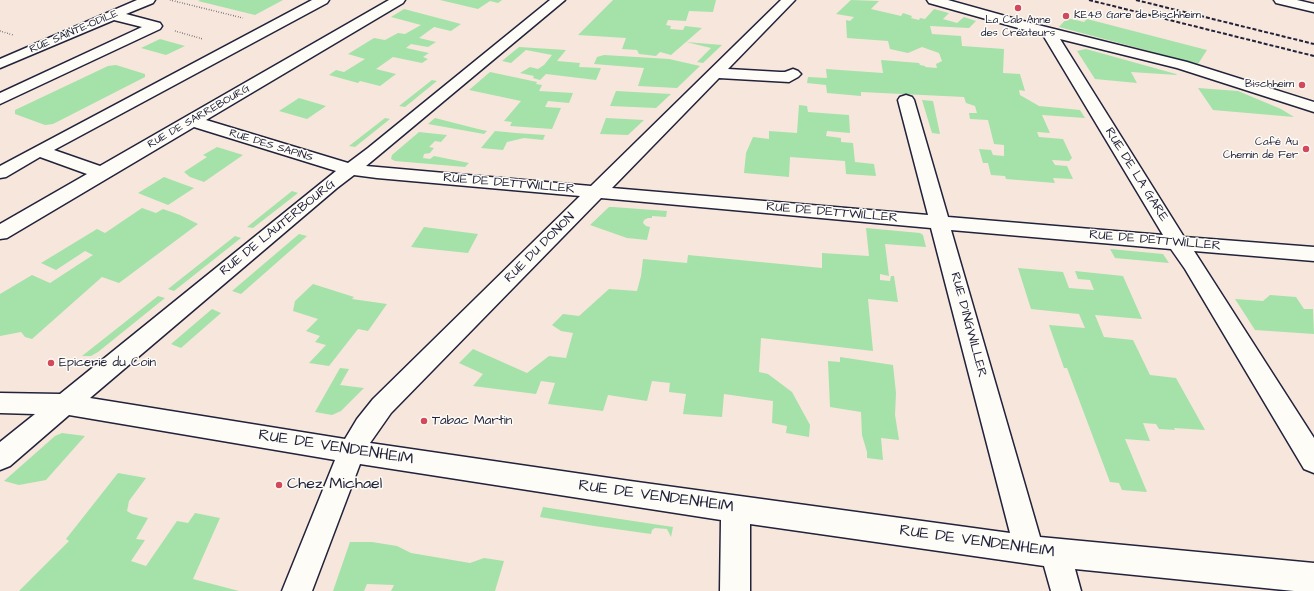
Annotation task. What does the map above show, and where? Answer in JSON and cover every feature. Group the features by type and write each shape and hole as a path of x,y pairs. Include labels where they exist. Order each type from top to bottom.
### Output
{"street":[{"name":"RUE SAINTE-ODILE","path":"0,64 148,0"},
{"path":"0,173 322,0"},
{"name":"RUE DE SARREBOURG","path":"0,233 398,0"},
{"name":"RUE DE LAUTERBOURG","path":"0,458 63,404 350,169 374,152 558,0"},
{"name":"RUE DU DONON","path":"297,591 352,451 366,427 382,406 788,0"},
{"path":"934,0 1213,74 1312,108"},
{"path":"1281,0 1314,8"},
{"path":"112,15 155,26"},
{"path":"0,99 155,26"},
{"name":"RUE DE LA GARE","path":"1048,31 1177,242 1193,265 1314,461"},
{"path":"715,73 780,77 794,74"},
{"name":"RUE D'INGWILLER","path":"906,100 940,222 1042,551 1066,591"},
{"name":"RUE DES SAPINS","path":"192,121 350,169"},
{"path":"39,151 102,173"},
{"name":"RUE DE DETTWILLER","path":"350,169 1314,254"},
{"name":"RUE DE VENDENHEIM","path":"0,403 63,404 630,494 1042,551 1314,578"},
{"path":"735,591 736,509"}],"path":[{"path":"170,0 274,26"},
{"path":"155,26 234,47"}],"green space":[{"path":"283,0 255,15 198,1"},
{"path":"440,0 502,0 498,3 490,1 478,9"},
{"path":"613,0 716,0 713,12 689,11 686,21 668,20 666,25 671,26 670,29 683,30 685,26 702,28 671,55 660,52 656,56 639,54 637,50 622,49 626,38 578,35"},
{"path":"851,0 879,1 871,9 901,16 903,13 912,16 911,18 919,20 920,18 925,19 934,9 949,13 943,19 957,23 964,17 976,21 969,28 930,26 932,34 961,36 962,46 1004,49 1003,73 1020,74 1025,91 1019,90 1020,95 1039,106 1080,110 1085,118 1042,115 1050,133 1037,132 1039,137 1063,139 1072,158 1069,161 1052,160 1055,165 1067,166 1073,179 1053,178 1055,183 1006,179 1005,176 991,175 988,163 983,163 979,149 991,150 993,155 1004,156 1004,145 994,144 988,120 970,119 969,113 977,113 975,106 966,103 964,97 861,92 861,96 827,93 826,85 807,83 808,77 827,78 826,69 883,73 881,60 919,63 925,67 937,68 936,64 942,61 939,53 922,47 908,53 890,49 888,41 847,38 846,20 850,21 854,17 836,14"},
{"path":"404,9 461,24 451,31 434,27 419,38 436,42 428,47 411,44 406,48 429,53 423,57 428,59 422,63 393,57 376,69 396,74 380,86 360,81 358,83 329,75 336,70 344,72 365,59 348,54 374,38 385,40 398,33 405,34 421,25 391,17"},
{"path":"1067,18 1084,22 1087,19 1207,50 1198,64 1059,27"},
{"path":"160,39 185,46 166,55 141,48"},
{"path":"686,42 722,45 703,63 697,62 711,48"},
{"path":"519,47 566,50 557,61 580,63 579,67 601,68 596,80 546,74 540,80 533,78 534,76 520,73 530,67 538,69 544,65 552,55 526,50 511,63 502,61"},
{"path":"1086,49 1177,75 1131,72 1137,83 1095,79 1077,51"},
{"path":"604,55 669,59 700,66 677,88 638,86 644,68 594,64 597,57"},
{"path":"116,65 145,74 145,77 53,124 45,125 15,114 15,110 108,66"},
{"path":"490,72 537,82 536,84 542,85 539,91 573,93 569,103 548,101 545,107 561,108 552,129 510,126 512,122 504,121 521,101 469,90"},
{"path":"432,80 437,81 405,107 399,106"},
{"path":"1198,88 1238,91 1281,109 1294,117 1213,110"},
{"path":"616,91 671,94 656,108 610,106"},
{"path":"299,98 326,106 307,119 279,111"},
{"path":"922,100 933,101 940,134 932,133"},
{"path":"799,105 807,106 808,112 849,115 850,133 827,131 826,136 841,138 841,142 853,143 855,162 874,164 876,176 846,174 845,161 790,157 789,177 744,173 746,153 753,137 769,139 769,131 797,133"},
{"path":"385,118 390,119 355,147 349,146"},
{"path":"435,118 487,131 484,134 428,124"},
{"path":"606,118 644,120 628,135 600,134"},
{"path":"495,131 545,135 543,140 524,138 507,142 503,150 481,148"},
{"path":"419,132 447,135 441,142 435,141 429,147 434,148 430,153 424,154 423,158 430,159 434,156 469,163 465,167 395,161 391,159 392,155"},
{"path":"217,147 243,155 204,182 190,177 184,172 207,157 203,155"},
{"path":"164,177 194,188 168,205 138,193"},
{"path":"292,191 298,193 253,228 247,227"},
{"path":"609,207 667,211 666,217 652,216 652,218 644,220 643,223 650,227 647,240 627,238 590,225"},
{"path":"142,208 156,213 163,209 198,224 119,283 102,277 32,339 25,337 21,332 0,336 0,294 32,275 50,283 93,255 85,251 56,270 41,263 97,229 105,233"},
{"path":"424,227 478,234 468,253 411,247"},
{"path":"866,228 920,233 923,235 926,247 885,244 889,276 880,274 880,280 890,281 891,276 894,276 898,302 868,299 873,351 761,338 759,372 768,374 792,392 810,425 809,437 786,433 787,426 772,423 773,401 724,394 722,417 683,414 686,394 669,392 670,383 652,381 647,401 608,395 603,411 548,404 555,383 541,381 536,394 473,386 483,374 459,363 473,349 527,373 549,356 566,358 573,333 561,331 552,325 563,314 579,316 609,289 637,291 643,259 687,263 688,255 822,268 822,253 869,256"},
{"path":"299,234 307,236 241,294 232,291"},
{"path":"235,236 241,238 174,291 168,289"},
{"path":"1110,249 1163,254 1169,263 1115,258"},
{"path":"1018,268 1063,272 1069,288 1094,290 1090,280 1078,279 1075,271 1123,276 1142,319 1095,315 1104,337 1133,340 1150,375 1176,378 1205,430 1174,428 1175,430 1159,429 1156,424 1143,423 1150,441 1125,439 1147,492 1122,490 1119,483 1110,482 1067,368 1064,368 1049,325 1085,328 1079,314 1031,309"},
{"path":"313,284 354,297 352,299 387,304 368,331 358,329 329,366 309,363 326,345 315,342 320,336 306,331 318,319 293,311 295,301"},
{"path":"1270,295 1296,297 1304,309 1313,309 1314,334 1255,330 1235,299 1263,301"},
{"path":"158,296 165,298 98,352 91,356 82,356"},
{"path":"212,309 221,313 181,348 171,344"},
{"path":"840,357 893,365 896,393 895,415 899,440 881,438 883,460 867,458 867,452 862,435 861,412 830,407 828,361 840,362"},
{"path":"340,368 349,369 340,385 364,388 341,411 332,415 315,412"},
{"path":"62,433 85,436 46,480 19,485 4,481 55,436"},
{"path":"118,473 146,478 129,501 127,511 132,514 148,518 136,539 145,540 131,561 146,566 177,521 188,523 195,513 220,518 193,579 239,591 19,591 69,541 66,539"},
{"path":"543,507 673,527 671,537 667,529 655,528 652,530 651,534 594,526 540,517"},
{"path":"350,542 372,542 397,546 411,553 470,563 484,558 504,561 495,591 391,591 394,585 367,584 364,591 333,591"}],"railway":[{"path":"1089,0 1314,56"},
{"path":"1136,0 1314,44"}],"place":[{"name":"La Cab Anne des Créateurs","path":"1018,8"},
{"name":"KE48 Gare de Bischheim","path":"1066,16"},
{"name":"Bischheim","path":"1302,85"},
{"name":"Café Au Chemin de Fer","path":"1306,149"},
{"name":"Epicerie du Coin","path":"51,363"},
{"name":"Tabac Martin","path":"424,421"},
{"name":"Chez Michael","path":"279,485"}]}
